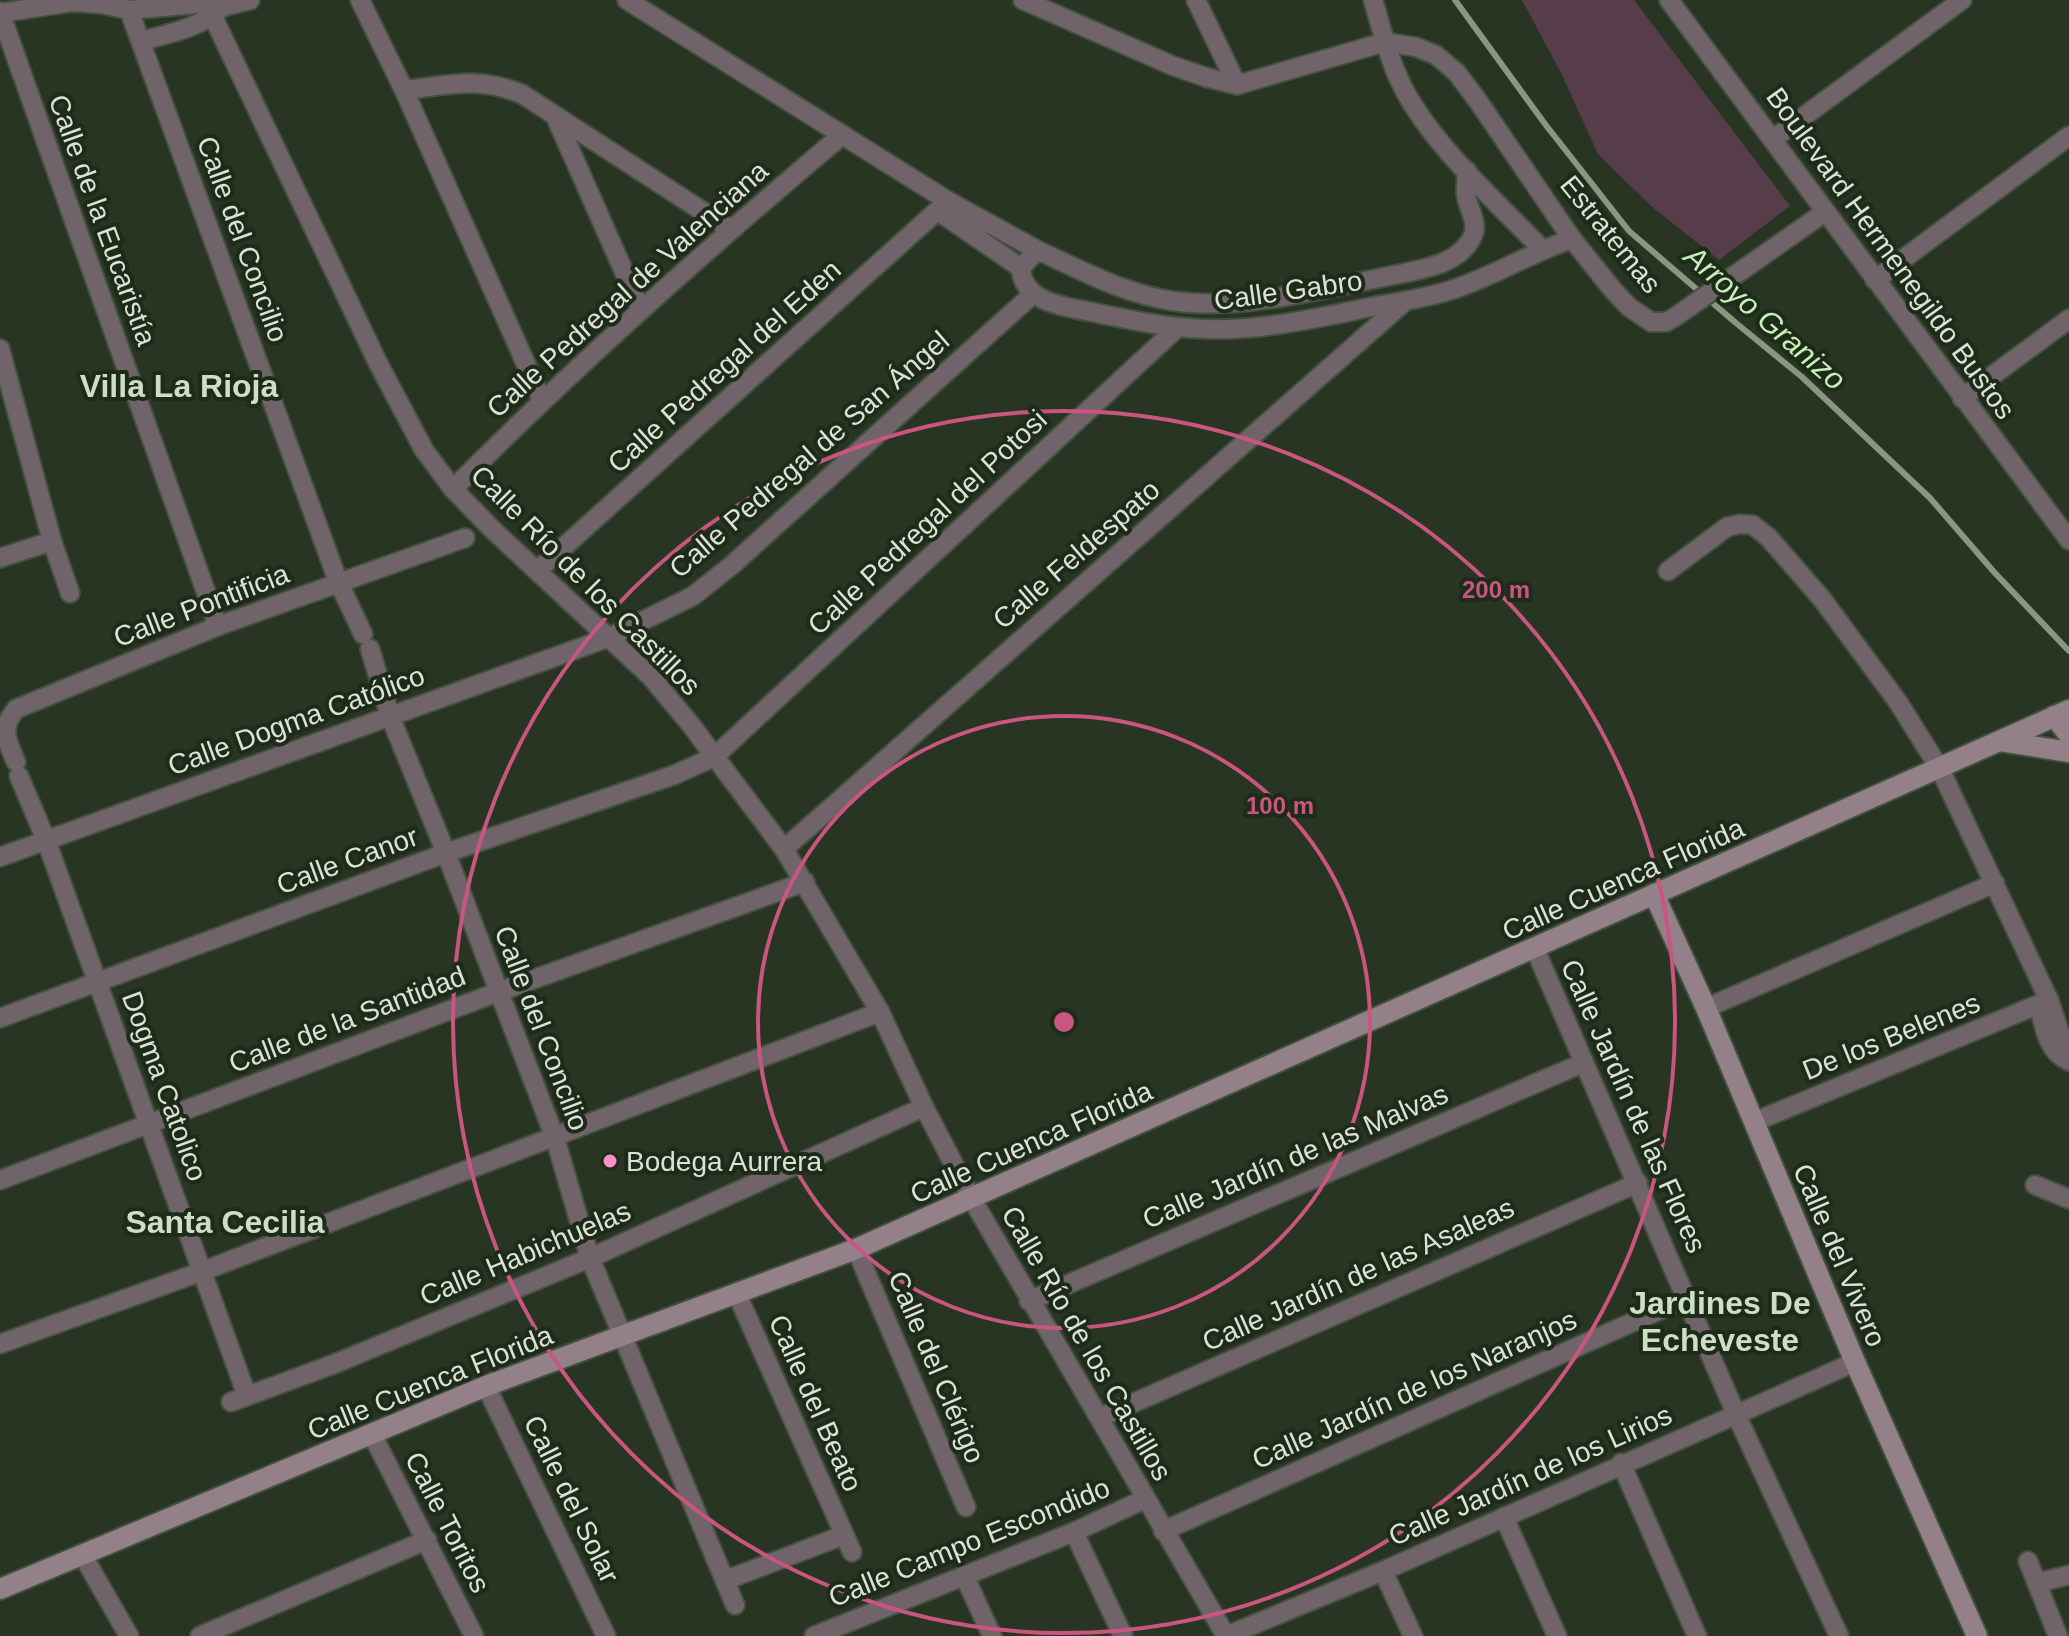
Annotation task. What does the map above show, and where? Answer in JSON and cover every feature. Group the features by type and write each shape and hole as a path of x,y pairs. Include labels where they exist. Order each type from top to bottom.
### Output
{"street":[{"path":"0,13 72,2 129,10 211,7 250,0"},
{"path":"360,0 404,90 542,400"},
{"name":"Calle Gabro","path":"627,0 842,135 943,206 1021,268"},
{"path":"1023,0 1171,65 1237,85 1385,42"},
{"path":"1196,0 1237,85"},
{"path":"1373,0 1399,79 1416,108 1467,171 1542,249"},
{"path":"1773,139 1962,0"},
{"name":"Boulevard Hermenegildo Bustos","path":"1673,2 2069,540"},
{"path":"141,41 175,32 211,7"},
{"name":"Calle Río de los Castillos","path":"211,7 402,411 424,450 453,489 651,677 784,849 880,1012 924,1107 1029,1301 1101,1417 1163,1531 1226,1636"},
{"name":"Calle del Concilio","path":"129,10 338,581 367,642 390,716 555,1138 590,1258 735,1605"},
{"name":"Calle de la Eucaristía","path":"0,13 218,626"},
{"name":"Estratemas","path":"1385,42 1416,47 1436,55 1457,73 1572,239 1613,290 1638,314 1659,323 1675,317 1825,212"},
{"path":"404,90 467,83 496,84 522,94 730,229"},
{"path":"556,118 641,310"},
{"name":"Calle Pedregal de Valenciana","path":"453,489 542,400 730,229 842,135"},
{"path":"1875,280 2069,136"},
{"name":"Calle Gabro","path":"943,206 1111,284 1173,301 1218,303 1301,294 1445,263 1462,251 1472,239 1475,227 1465,190 1467,171"},
{"name":"Calle Pedregal del Eden","path":"537,571 943,206"},
{"name":"Calle Gabro","path":"1033,294 1078,310 1178,327 1209,329 1252,326 1329,316 1449,291 1542,249 1572,239"},
{"path":"1033,294 1025,284 1021,268 1037,250"},
{"name":"Calle Pedregal de San Ángel","path":"610,637 693,596 722,573 1033,294"},
{"name":"Calle Feldespato","path":"784,849 1406,300"},
{"path":"1962,398 2069,319"},
{"name":"Calle Pedregal del Potosi","path":"714,757 1178,327"},
{"path":"0,349 6,390 70,593"},
{"path":"1668,571 1727,527 1740,524 1753,525 1787,559 1857,645 1940,769 1995,883 2069,1060"},
{"name":"Calle Pontificia","path":"46,840 3,731 6,720 16,709 218,626 465,538"},
{"path":"0,558 52,541"},
{"name":"Calle Dogma Católico","path":"0,857 610,637"},
{"path":"2061,713 2069,735"},
{"name":"Calle Cuenca Florida","path":"0,1589 486,1386 856,1249 2061,713"},
{"path":"2000,741 2069,752"},
{"name":"Calle Canor","path":"0,1018 446,853 674,775 714,757"},
{"name":"Dogma Catolico","path":"46,840 203,1271 239,1399"},
{"name":"Calle de la Santidad","path":"0,1180 498,992 805,882"},
{"path":"1706,1008 1995,883"},
{"name":"Calle del Vivero","path":"1654,894 1706,1008 1855,1362 1977,1636"},
{"name":"Calle Jardín de las Flores","path":"1535,949 1736,1414 1839,1636"},
{"name":"De los Belenes","path":"1754,1122 2044,1003"},
{"path":"0,1344 203,1271 880,1012"},
{"name":"Calle Jardín de las Malvas","path":"1029,1301 1583,1063"},
{"name":"Calle Habichuelas","path":"239,1399 334,1364 590,1258 924,1107"},
{"name":"Calle Jardín de las Asaleas","path":"1101,1417 1638,1183"},
{"path":"2035,1185 2069,1199"},
{"name":"Calle del Clérigo","path":"856,1249 966,1507"},
{"name":"Calle del Beato","path":"726,1580 848,1544 737,1294"},
{"name":"Calle Jardín de los Naranjos","path":"1163,1531 1687,1298"},
{"name":"Calle Jardín de los Lirios","path":"1226,1636 1383,1571 1855,1362"},
{"name":"Calle del Solar","path":"486,1386 606,1636"},
{"name":"Calle Toritos","path":"372,1434 474,1636"},
{"path":"1621,1463 1697,1636"},
{"name":"Calle Campo Escondido","path":"814,1636 860,1627 964,1575 1074,1532 1145,1499"},
{"path":"1504,1517 1557,1636"},
{"path":"1074,1532 1123,1636"},
{"path":"200,1636 427,1540"},
{"path":"82,1554 129,1636"},
{"path":"2028,1561 2058,1636"},
{"path":"1383,1571 1413,1636"},
{"path":"964,1575 992,1636"},
{"path":"2037,1583 2069,1575"}],"shaded area":[{"path":"1522,0 1634,0 1790,206 1719,260 1651,206 1598,154 1562,75"}],"waterway":[{"name":"Arroyo Granizo","path":"1455,0 1545,124 1629,231 1802,377 1930,498 2069,651"}],"place":[{"name":"Bodega Aurrera","path":"610,1161"}],"district":[{"name":"Villa La Rioja","path":"179,386"},
{"name":"Santa Cecilia","path":"225,1222"},
{"name":"Jardines De Echeveste","path":"1720,1322"}]}
